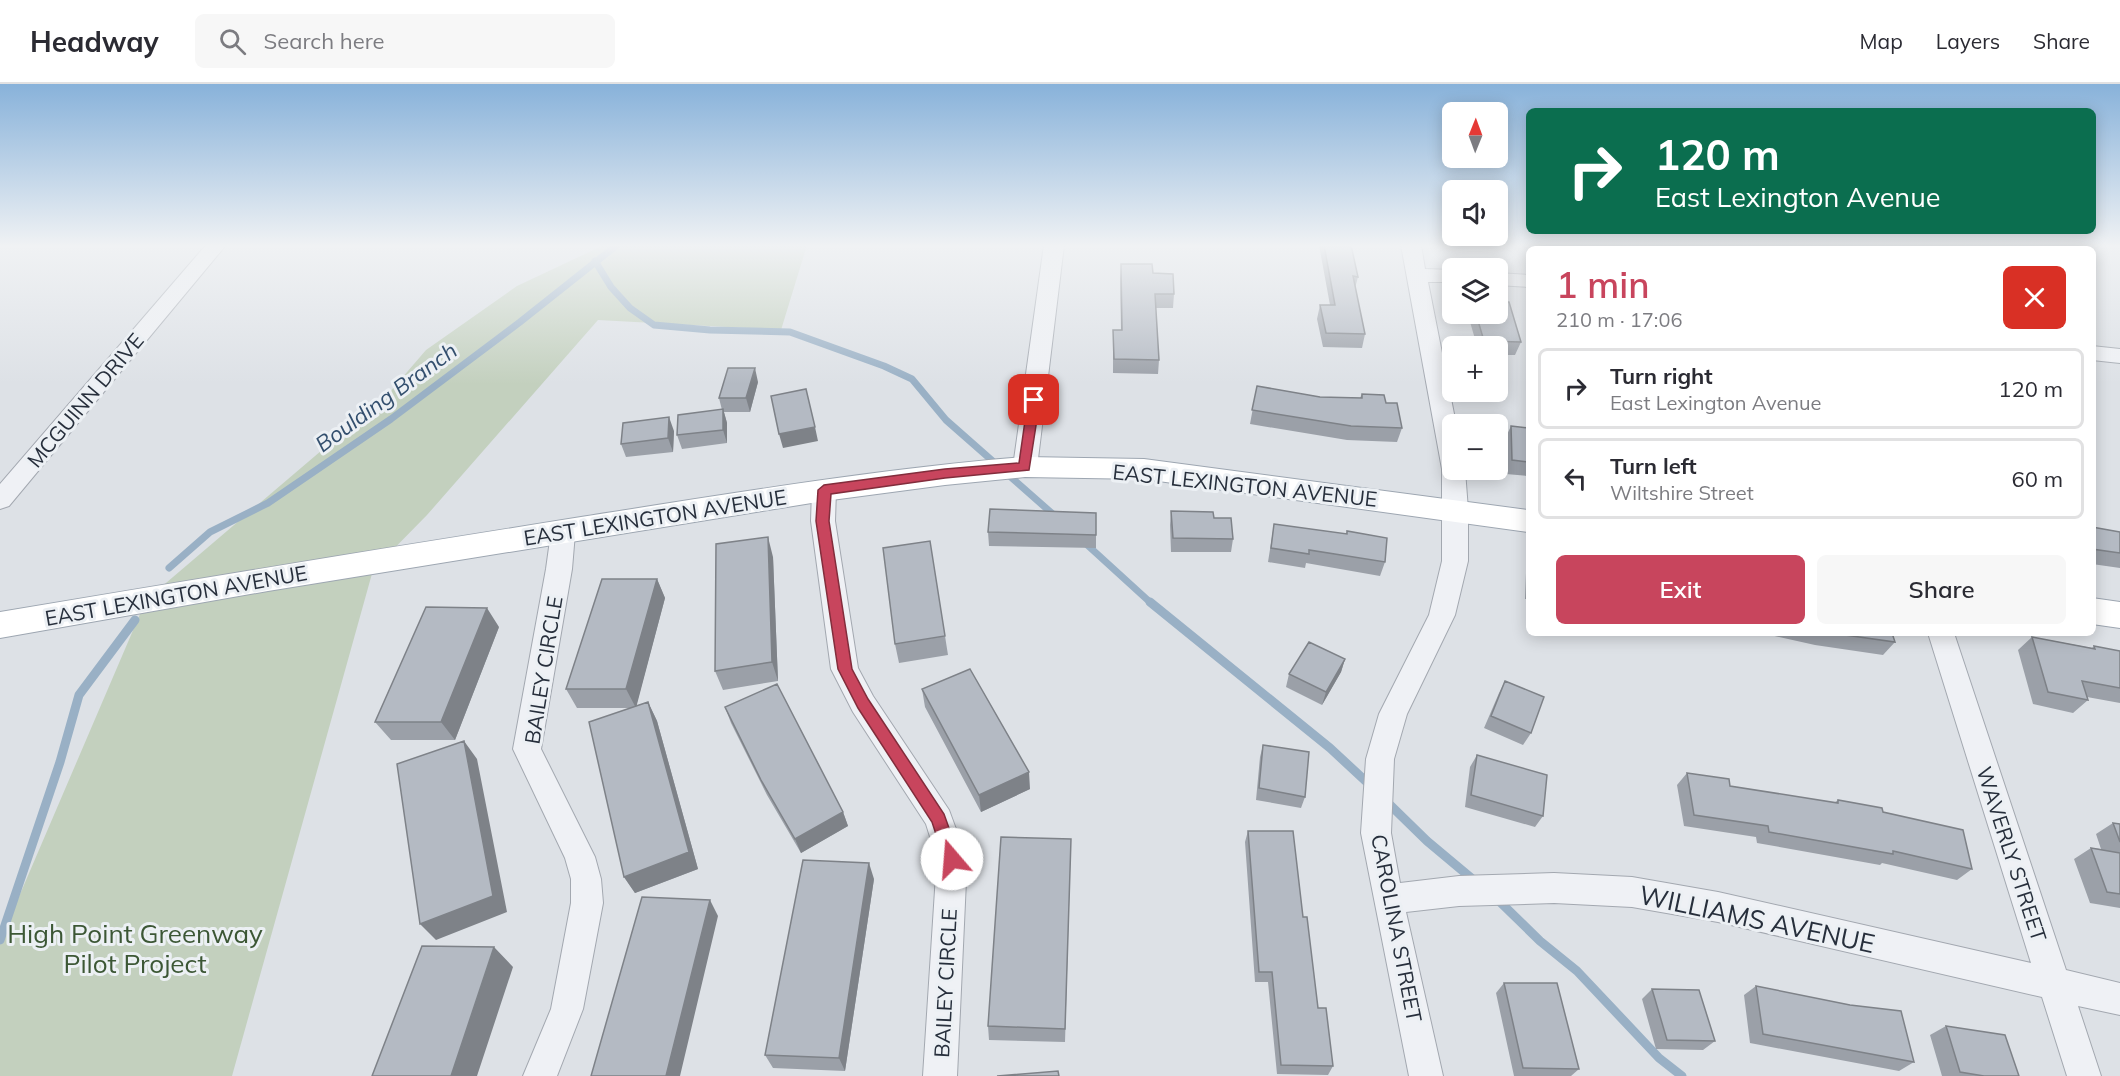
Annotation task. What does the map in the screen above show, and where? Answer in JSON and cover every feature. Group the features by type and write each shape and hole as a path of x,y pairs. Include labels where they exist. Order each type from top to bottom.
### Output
{"main road":[{"name":"EAST LEXINGTON AVENUE","path":"0,625 268,579 824,490 945,474 1025,467 1154,471 1526,521"},
{"path":"2096,612 2120,615"}],"street":[{"name":"MCGUINN DRIVE","path":"0,500 177,291"},
{"path":"1025,467 1048,291"},
{"name":"CAROLINA STREET","path":"1419,291 1442,414"},
{"path":"2096,353 2120,356"},
{"name":"CAROLINA STREET","path":"1426,1076 1376,833 1380,759 1394,714 1442,615 1455,561 1456,510 1453,480"},
{"name":"BAILEY CIRCLE","path":"824,490 823,521 845,669 863,704 939,819 952,859 940,1076"},
{"name":"BAILEY CIRCLE","path":"540,1076 567,1009 587,903 586,879 580,857 527,748 559,568 563,533"},
{"name":"WAVERLY STREET","path":"1942,636 2084,1076"},
{"name":"WILLIAMS AVENUE","path":"1388,899 1483,890 1554,888 1632,892 1718,907 2120,999"}],"green space":[{"name":"High Point Greenway Pilot Project","path":"509,291 793,291 781,330 598,320 427,515 373,570 232,1076 0,1076 0,941 146,600 389,393 426,350"}],"building":[{"path":"1121,291 1174,291 1174,294 1155,294 1159,360 1114,359 1113,330 1122,330"},
{"path":"1332,291 1356,291 1365,334 1326,333 1320,305 1335,305"},
{"path":"1509,302 1521,342 1508,342 1508,336 1483,336 1479,324 1508,324"},
{"path":"728,368 755,368 746,398 719,398"},
{"path":"1257,386 1320,397 1362,398 1362,394 1384,395 1386,403 1397,403 1402,428 1351,426 1252,410"},
{"path":"806,389 815,427 779,434 771,396"},
{"path":"723,409 723,430 677,435 678,415"},
{"path":"669,417 668,438 621,444 623,423"},
{"path":"1511,426 1526,428 1526,462 1512,460"},
{"path":"990,509 1096,513 1096,535 988,532"},
{"path":"1171,511 1213,512 1214,518 1231,518 1233,539 1173,538"},
{"path":"1274,524 1347,534 1347,531 1387,538 1385,562 1309,550 1309,554 1271,548"},
{"path":"2096,528 2120,532 2120,553 2096,550"},
{"path":"768,537 772,662 715,671 716,544"},
{"path":"930,541 945,636 895,644 883,548"},
{"path":"602,579 657,579 626,689 566,689"},
{"path":"426,607 487,608 441,722 375,722"},
{"path":"1852,636 1893,636 1895,642"},
{"path":"2032,637 2095,649 2094,646 2120,651 2120,688 2082,681 2088,700 2048,692"},
{"path":"1309,642 1345,659 1326,692 1289,674"},
{"path":"970,669 1029,772 979,795 922,689"},
{"path":"1505,681 1544,697 1531,733 1491,716"},
{"path":"777,684 843,812 795,839 761,780 725,707"},
{"path":"648,702 689,852 624,877 589,722"},
{"path":"464,741 493,896 420,924 397,764"},
{"path":"1263,745 1309,752 1305,797 1259,788"},
{"path":"1477,755 1547,775 1543,816 1471,795"},
{"path":"1687,773 1729,779 1730,786 1882,808 1883,812 1963,830 1972,869 1893,851 1893,854 1769,832 1768,826 1694,815"},
{"path":"2113,823 2120,824 2120,842"},
{"path":"1248,831 1293,831 1303,917 1307,917 1318,1008 1326,1008 1333,1066 1281,1065 1272,972 1259,972"},
{"path":"1001,837 1071,839 1065,1029 988,1026"},
{"path":"2091,848 2120,853 2120,894 2107,892"},
{"path":"803,860 869,863 839,1058 765,1055"},
{"path":"642,897 710,900 666,1076 591,1076"},
{"path":"422,946 494,947 451,1076 372,1076"},
{"path":"1504,983 1557,983 1579,1069 1523,1068"},
{"path":"1756,986 1850,1005 1901,1011 1914,1062 1763,1034"},
{"path":"1652,989 1699,990 1715,1041 1667,1040"},
{"path":"1946,1026 2005,1035 2019,1076 1984,1076 1960,1072"},
{"path":"1058,1071 1059,1076 997,1076"}],"waterway":[{"name":"Boulding Branch","path":"169,568 210,532 268,503 391,419 559,291"},
{"path":"615,291 630,308 654,325 710,330 790,332 884,366 912,379 946,420 1055,516"},
{"path":"1084,542 1152,604"},
{"path":"1150,602 1330,748 1372,787"},
{"name":"Boulding Branch","path":"0,940 60,762 79,695 135,620"},
{"path":"1385,800 1427,841 1476,882"},
{"path":"1497,899 1540,941 1577,971 1659,1058 1682,1076"}],"route":[{"path":"952,859 939,819 863,704 845,669 823,521 824,490 945,474 1025,467 1034,400"}]}
